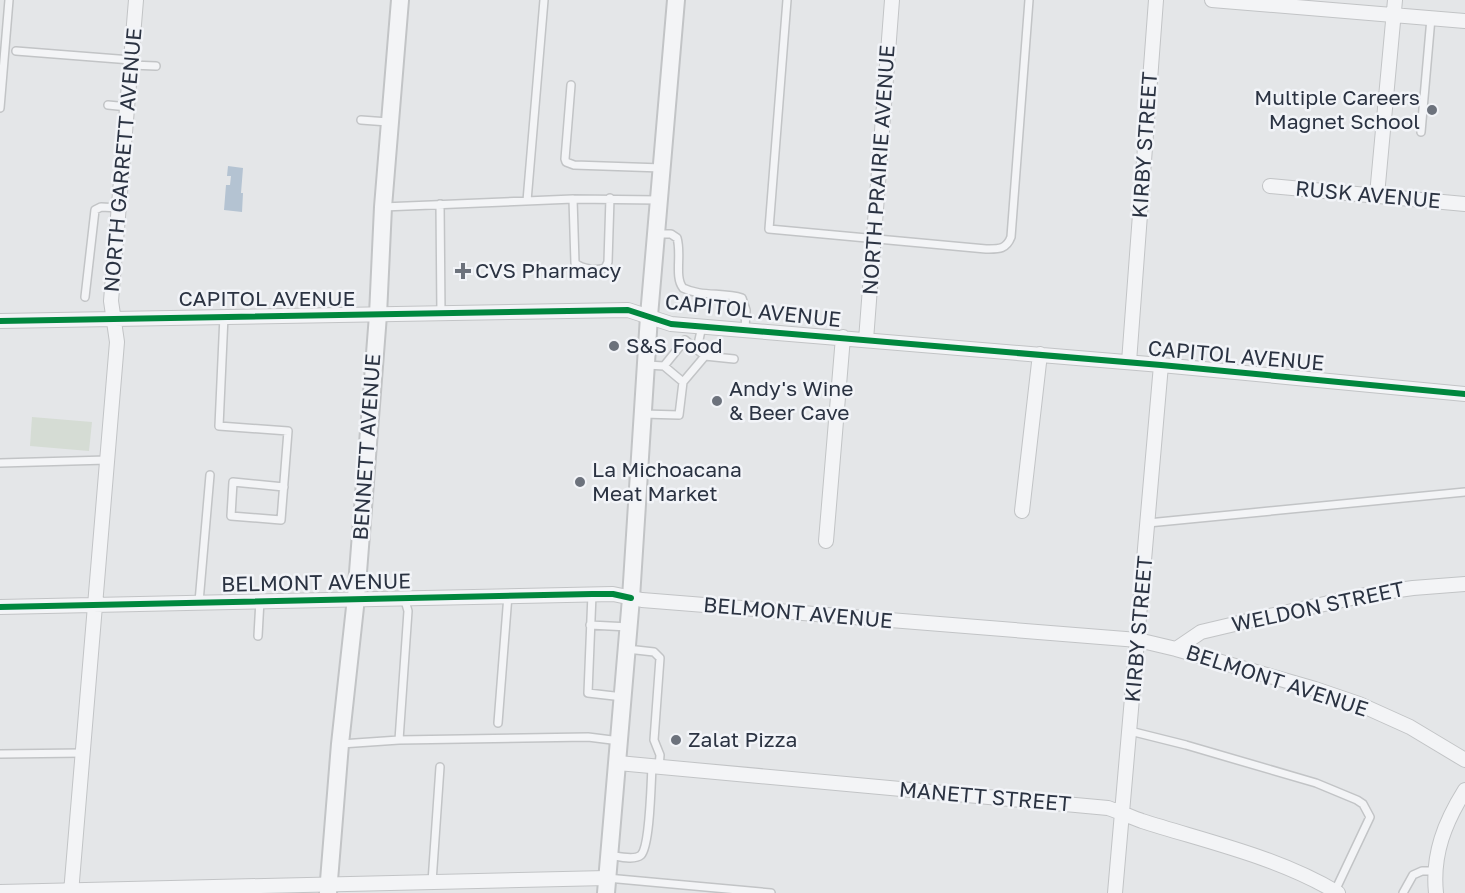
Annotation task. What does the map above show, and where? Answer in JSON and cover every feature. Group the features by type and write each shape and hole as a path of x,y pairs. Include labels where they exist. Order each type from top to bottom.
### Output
{"street":[{"name":"NORTH GARRETT AVENUE","path":"71,892 117,342 111,301 136,0"},
{"name":"BENNETT AVENUE","path":"329,888 340,744 356,598 400,0"},
{"path":"0,892 329,888 432,882 606,885 632,598 649,316 676,0"},
{"name":"NORTH PRAIRIE AVENUE","path":"866,340 892,0"},
{"name":"KIRBY STREET","path":"1129,362 1156,0"},
{"path":"1212,0 1465,21"},
{"path":"1377,195 1395,0"},
{"name":"RUSK AVENUE","path":"1270,186 1465,204"},
{"name":"CAPITOL AVENUE","path":"0,321 628,310 671,324 1040,354 1465,394"},
{"path":"826,541 843,338"},
{"path":"1022,511 1040,354"},
{"name":"KIRBY STREET","path":"1115,893 1161,365"},
{"name":"WELDON STREET","path":"1176,649 1202,632 1302,609 1370,594 1465,584"},
{"name":"BELMONT AVENUE","path":"0,607 592,594 1138,640 1315,689 1359,704 1410,727 1465,760"},
{"name":"MANETT STREET","path":"618,763 1108,808 1249,853 1336,892"},
{"path":"1436,893 1435,871 1443,833 1450,815 1465,790"}],"lane":[{"path":"0,108 9,0"},
{"path":"527,201 544,0"},
{"path":"787,0 769,229 986,249 1002,249 1008,245 1011,237 1029,0"},
{"path":"1421,132 1431,18"},
{"path":"16,51 156,66"},
{"path":"571,85 566,162 574,165 662,168"},
{"path":"108,105 128,107"},
{"path":"361,120 390,122"},
{"path":"573,199 575,263 580,268 601,270 608,262 610,198"},
{"path":"383,207 610,198 659,200"},
{"path":"440,204 441,314"},
{"path":"85,297 95,210 101,207 120,208"},
{"path":"656,234 672,234 677,238 680,250 678,278 683,288 695,292 733,295 741,298 746,310 745,330"},
{"path":"224,316 219,426 288,431 284,487 281,520 231,516 234,482 284,487"},
{"path":"697,349 702,326"},
{"path":"664,366 686,340 705,356 734,359"},
{"path":"643,414 680,415 683,382 705,356"},
{"path":"646,365 664,366 683,382"},
{"path":"0,463 107,460"},
{"path":"199,602 210,475"},
{"path":"1148,523 1465,492"},
{"path":"592,594 588,693 623,697"},
{"path":"498,723 508,595"},
{"path":"399,740 408,611 404,597"},
{"path":"258,636 260,600"},
{"path":"590,625 629,627"},
{"path":"609,855 633,858 639,857 642,853 647,837 656,768 660,755 654,740 660,658 654,652 627,649"},
{"path":"1130,731 1316,783 1363,804 1370,817 1336,892"},
{"path":"340,744 399,740 588,737 620,741"},
{"path":"0,754 84,753"},
{"path":"432,882 440,767"},
{"path":"1403,893 1413,875 1435,871"},
{"path":"606,885 771,893"}],"shaded area":[{"path":"32,417 92,422 89,451 30,446"}],"water":[{"path":"228,166 243,168 242,212 224,210 226,185 230,185 231,176 227,176"}],"cycle path":[{"path":"0,321 628,310 671,324 1161,365 1465,394"},
{"path":"0,607 592,594 613,594 631,598"}],"place":[{"name":"Multiple Careers Magnet School","path":"1432,110"},
{"name":"CVS Pharmacy","path":"463,271"},
{"name":"S&S Food","path":"614,346"},
{"name":"Andy's Wine & Beer Cave","path":"717,401"},
{"name":"La Michoacana Meat Market","path":"580,482"},
{"name":"Zalat Pizza","path":"676,740"}]}
